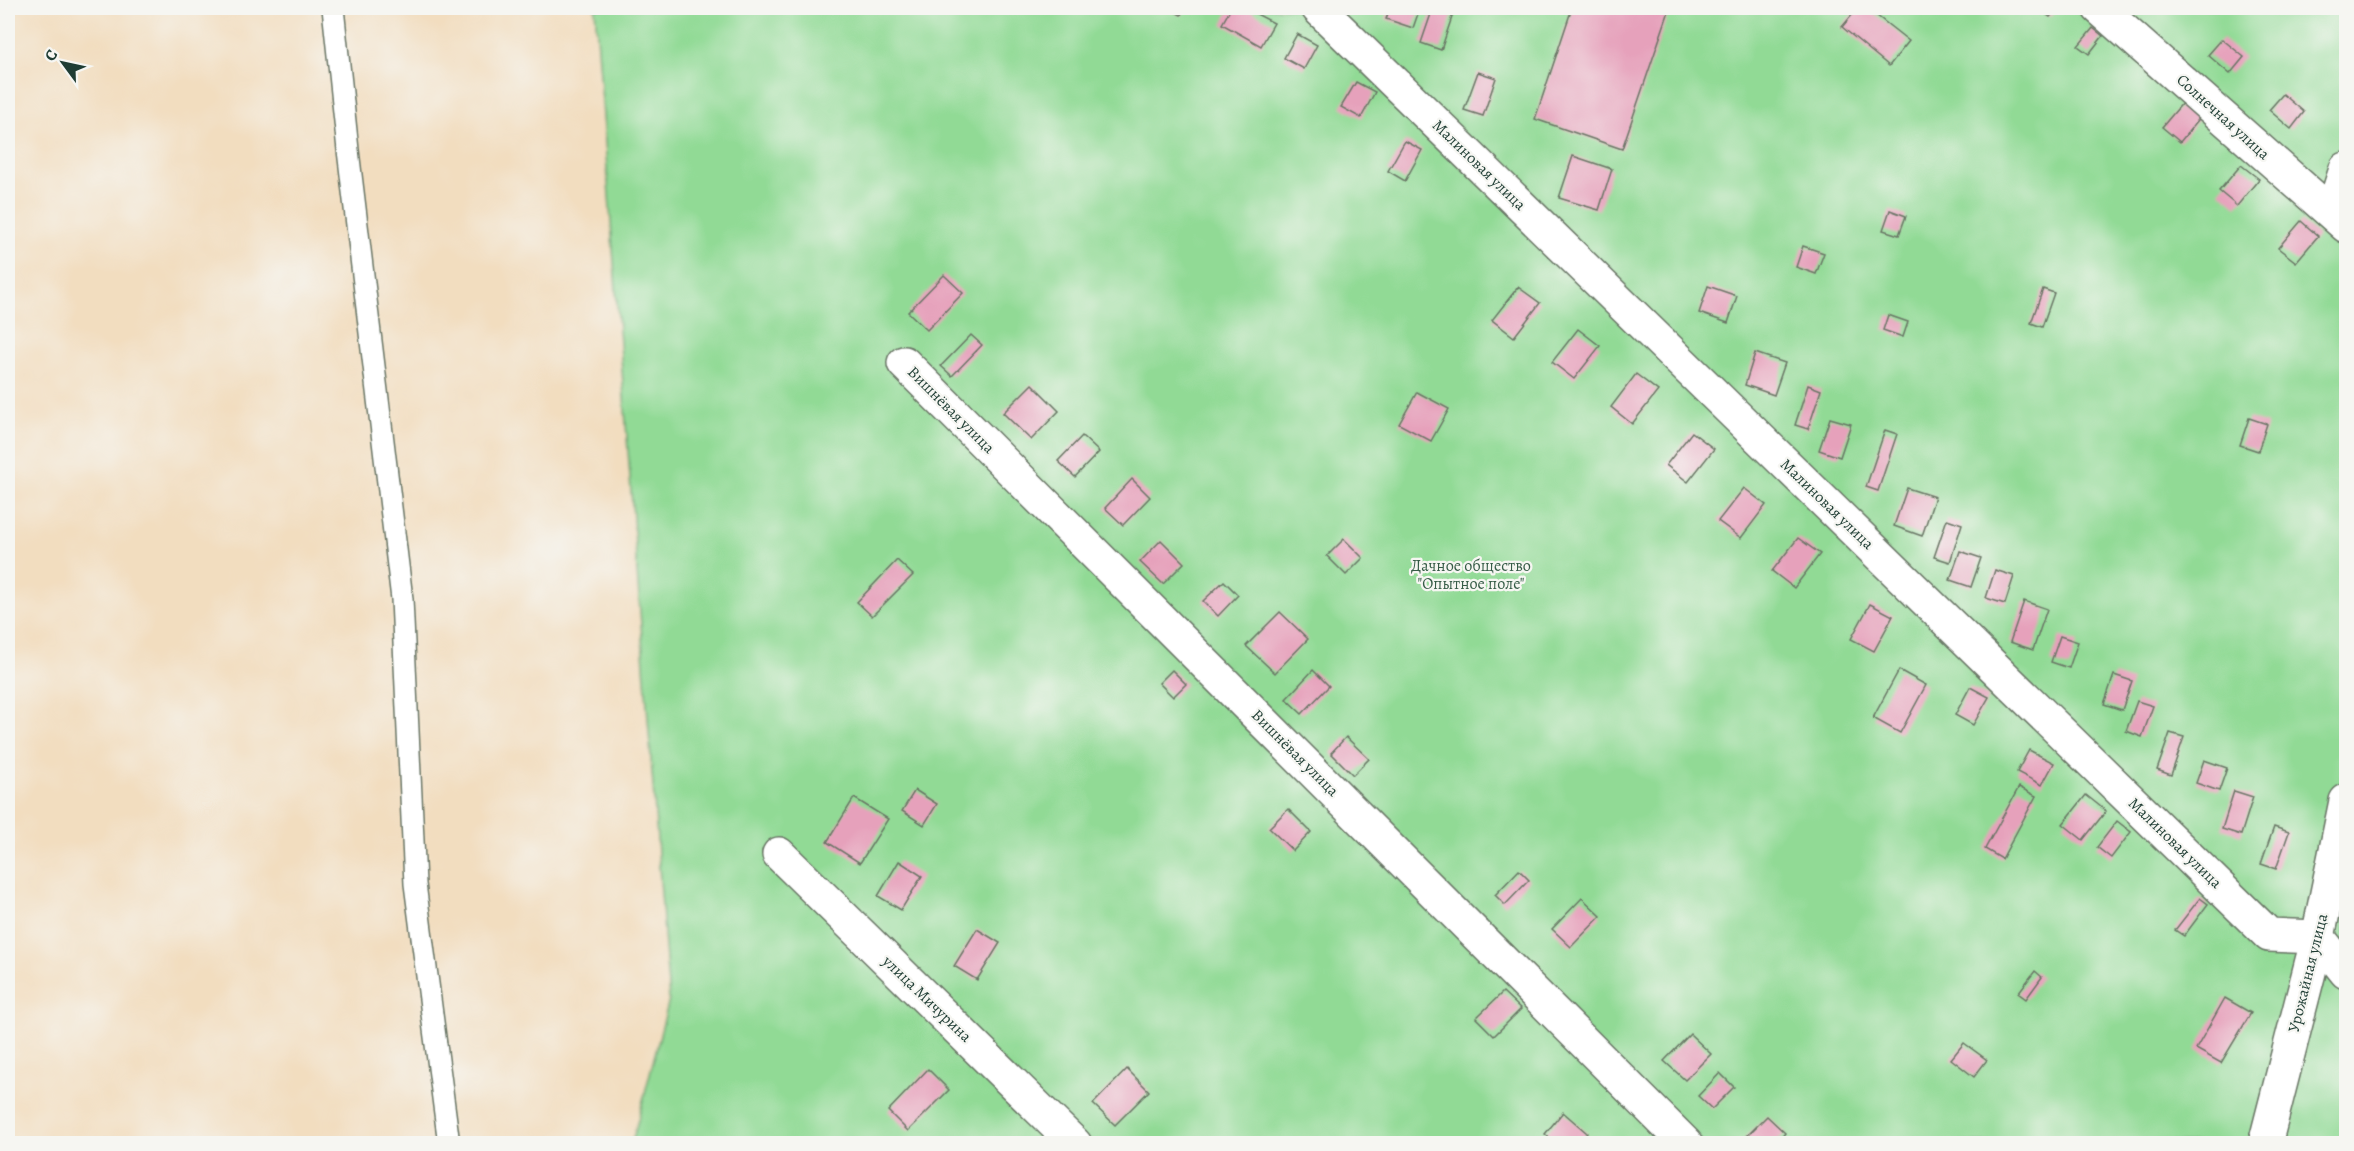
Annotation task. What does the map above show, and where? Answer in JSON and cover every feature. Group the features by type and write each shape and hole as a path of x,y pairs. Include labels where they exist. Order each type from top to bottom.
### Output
{"street":[{"name":"Малиновая улица","path":"1318,8 2269,935 2318,937"},
{"name":"Солнечная улица","path":"2100,8 2339,220"},
{"path":"2339,220 2346,169"},
{"name":"Вишнёвая улица","path":"904,363 1686,1143"},
{"name":"Урожайная улица","path":"2265,1143 2318,937 2346,801"},
{"name":"улица Мичурина","path":"779,854 1075,1143"},
{"path":"2318,937 2346,972"}],"lane":[{"path":"333,8 349,162 402,599 415,884 449,1143"}],"green space":[{"name":"Дачное общество \"Опытное поле\"","path":"595,8 2346,8 2346,1143 632,1143 669,1000"}],"building":[{"path":"1168,8 1185,8 1181,15"},
{"path":"1231,8 1245,8 1274,23 1261,46 1222,24"},
{"path":"1390,8 1420,8 1413,28 1386,19"},
{"path":"1433,8 1455,8 1441,50 1421,43"},
{"path":"1572,8 1670,8 1622,149 1535,119"},
{"path":"1858,8 1867,8 1909,41 1889,66 1842,27"},
{"path":"2037,8 2058,8 2050,17"},
{"path":"2093,28 2103,36 2089,54 2078,46"},
{"path":"1297,34 1317,45 1304,69 1284,58"},
{"path":"2222,39 2244,57 2230,74 2208,55"},
{"path":"1478,72 1496,78 1483,116 1464,110"},
{"path":"1356,82 1375,92 1361,118 1341,107"},
{"path":"2283,94 2304,112 2291,129 2269,110"},
{"path":"2184,101 2202,115 2180,142 2162,127"},
{"path":"1405,141 1422,150 1405,181 1388,171"},
{"path":"1573,156 1612,169 1599,210 1559,198"},
{"path":"2241,165 2259,179 2237,206 2219,191"},
{"path":"1890,210 1906,216 1899,235 1883,230"},
{"path":"2301,221 2318,236 2296,262 2278,248"},
{"path":"1803,246 1824,253 1816,274 1796,267"},
{"path":"944,275 963,293 927,330 908,312"},
{"path":"1708,286 1737,296 1728,323 1699,313"},
{"path":"1518,287 1540,303 1514,337 1492,320"},
{"path":"2043,289 2054,293 2042,327 2031,323"},
{"path":"1888,315 1908,322 1903,337 1883,330"},
{"path":"1578,329 1600,346 1574,379 1552,362"},
{"path":"971,335 982,345 952,376 941,366"},
{"path":"1755,353 1785,363 1774,395 1745,385"},
{"path":"1636,374 1658,391 1632,424 1611,407"},
{"path":"1032,384 1059,411 1031,440 1003,413"},
{"path":"1808,385 1821,390 1808,429 1795,425"},
{"path":"1417,392 1449,409 1431,441 1399,424"},
{"path":"1830,418 1851,424 1840,457 1819,450"},
{"path":"2249,418 2267,424 2258,451 2240,445"},
{"path":"1885,430 1897,434 1878,491 1866,487"},
{"path":"1692,432 1714,449 1688,482 1666,465"},
{"path":"1082,436 1099,452 1075,477 1058,461"},
{"path":"1132,479 1150,497 1123,525 1105,508"},
{"path":"1744,488 1766,505 1741,538 1718,521"},
{"path":"1907,488 1935,497 1922,536 1894,526"},
{"path":"1947,519 1962,524 1950,562 1934,557"},
{"path":"1798,538 1820,554 1794,588 1772,571"},
{"path":"1344,539 1363,558 1346,575 1327,556"},
{"path":"1161,540 1184,563 1163,584 1140,562"},
{"path":"1960,551 1981,558 1971,587 1950,580"},
{"path":"897,560 913,575 872,616 857,602"},
{"path":"1995,570 2014,576 2005,604 1986,598"},
{"path":"1224,581 1238,595 1218,616 1203,601"},
{"path":"2024,601 2047,609 2033,650 2010,642"},
{"path":"1870,604 1893,616 1874,651 1851,639"},
{"path":"1280,612 1308,639 1275,673 1246,646"},
{"path":"2060,636 2078,642 2069,668 2051,662"},
{"path":"1172,670 1186,684 1173,697 1159,683"},
{"path":"1313,670 1329,686 1302,714 1286,699"},
{"path":"1899,670 1926,685 1900,733 1873,718"},
{"path":"2114,675 2132,681 2122,710 2104,704"},
{"path":"1970,687 1989,697 1973,725 1955,715"},
{"path":"2137,701 2153,706 2142,737 2126,731"},
{"path":"2170,733 2184,737 2171,775 2157,770"},
{"path":"1346,737 1369,759 1353,775 1331,753"},
{"path":"2029,750 2054,763 2042,785 2017,772"},
{"path":"2204,760 2227,768 2219,791 2196,783"},
{"path":"2019,787 2036,796 2002,859 1985,849"},
{"path":"915,790 937,804 924,825 902,811"},
{"path":"2234,791 2253,797 2241,835 2222,829"},
{"path":"2086,795 2106,811 2083,840 2063,824"},
{"path":"854,798 888,819 860,863 827,842"},
{"path":"1288,809 1311,832 1293,851 1269,828"},
{"path":"2117,821 2131,832 2111,858 2097,847"},
{"path":"2274,827 2289,832 2276,869 2261,864"},
{"path":"899,861 922,876 901,910 878,896"},
{"path":"1519,870 1529,880 1505,905 1495,895"},
{"path":"1582,898 1601,916 1571,947 1552,929"},
{"path":"2200,898 2208,904 2184,936 2175,930"},
{"path":"977,929 1000,943 977,980 954,966"},
{"path":"2035,971 2042,977 2026,999 2018,993"},
{"path":"1503,992 1521,1009 1494,1036 1476,1018"},
{"path":"2225,998 2251,1013 2221,1063 2196,1049"},
{"path":"1690,1034 1711,1054 1685,1080 1664,1061"},
{"path":"1964,1043 1987,1060 1974,1077 1951,1059"},
{"path":"928,1069 949,1090 908,1131 888,1111"},
{"path":"1127,1069 1149,1091 1115,1125 1093,1104"},
{"path":"1720,1073 1734,1087 1712,1109 1698,1096"},
{"path":"1563,1112 1587,1133 1578,1144 1556,1144 1545,1134"},
{"path":"1767,1116 1785,1133 1776,1144 1748,1144 1744,1139"}]}
